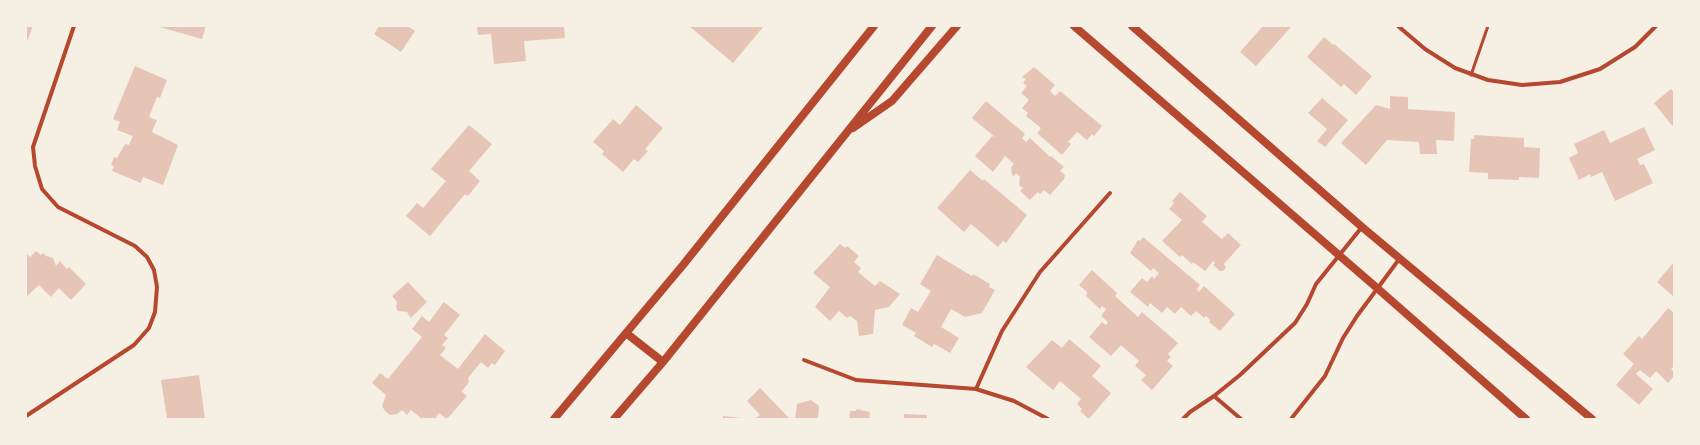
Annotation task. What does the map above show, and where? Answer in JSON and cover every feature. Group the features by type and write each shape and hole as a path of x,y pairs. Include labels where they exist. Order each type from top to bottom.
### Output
{"main road":[{"path":"554,419 683,265 874,26"},
{"path":"614,419 663,362 932,26"},
{"path":"844,134 892,101 957,26"},
{"path":"1074,26 1526,419"},
{"path":"1132,26 1362,227 1592,419"},
{"path":"626,333 663,362"}],"street":[{"path":"26,416 134,345 149,328 155,312 156,281 154,270 147,257 136,246 58,207 42,189 35,166 33,147 74,26"},
{"path":"1398,26 1424,49 1455,68 1488,80 1522,85 1560,82 1600,69 1635,47 1656,26"},
{"path":"976,389 1002,331 1040,272 1110,193"},
{"path":"1184,419 1190,412 1214,396 1269,349 1295,323 1307,304 1316,284 1362,227"},
{"path":"1291,419 1325,376 1343,338 1377,288 1400,258"},
{"path":"804,360 856,380 976,389 1014,402 1048,419"},
{"path":"1214,396 1241,419"}],"lane":[{"path":"1472,75 1488,26"}],"building":[{"path":"26,26 33,26 26,44"},
{"path":"156,26 206,26 202,39"},
{"path":"379,26 408,26 415,31 401,52 374,34"},
{"path":"477,26 564,26 565,38 524,41 526,61 494,64 491,34 478,35"},
{"path":"689,26 764,26 733,63"},
{"path":"1263,26 1292,26 1256,66 1240,52"},
{"path":"1324,37 1372,76 1356,95 1344,84 1341,87 1307,57"},
{"path":"135,66 167,80 160,98 157,97 149,117 157,120 152,132 178,145 163,185 143,177 141,183 112,171 114,166 111,165 114,157 117,158 125,144 129,145 133,136 117,130 120,122 113,119"},
{"path":"1034,67 1055,85 1050,91 1055,96 1060,91 1102,126 1094,136 1092,134 1087,140 1077,132 1068,142 1071,144 1062,155 1037,133 1041,128 1026,116 1028,113 1022,108 1029,100 1021,93 1027,86 1023,83 1026,79 1022,77"},
{"path":"1671,89 1674,92 1674,128 1654,103"},
{"path":"1390,96 1408,97 1408,109 1455,112 1454,141 1436,140 1437,154 1420,154 1419,142 1387,140 1366,165 1341,143 1376,105 1390,109"},
{"path":"1322,98 1348,120 1325,147 1317,141 1327,129 1308,113"},
{"path":"986,101 1025,134 1022,138 1026,142 1030,138 1050,157 1051,156 1064,167 1060,171 1065,175 1064,179 1050,195 1044,190 1040,194 1038,192 1030,200 1020,191 1023,188 1019,185 1020,177 1016,173 1014,176 1012,175 1011,167 1014,164 1005,156 993,172 975,156 992,136 995,137 972,118"},
{"path":"636,105 663,128 645,149 648,151 638,162 634,159 623,172 602,154 604,151 593,142 613,119 620,125"},
{"path":"469,125 492,144 469,171 480,181 468,196 465,194 430,236 406,216 417,203 423,208 446,181 431,169"},
{"path":"1644,127 1655,150 1637,159 1640,165 1644,164 1653,183 1615,201 1602,172 1591,177 1590,174 1579,180 1569,158 1578,153 1574,144 1604,130 1610,143"},
{"path":"1474,135 1524,138 1524,147 1540,148 1539,178 1519,177 1519,180 1488,179 1488,173 1469,172 1471,139 1474,139"},
{"path":"970,170 983,181 984,179 1027,215 1006,243 1003,241 998,247 971,224 964,232 937,208"},
{"path":"1180,192 1207,216 1202,222 1222,239 1228,233 1241,245 1224,264 1226,268 1223,271 1220,271 1213,265 1215,263 1213,261 1205,271 1193,262 1192,264 1182,255 1180,257 1162,241 1182,220 1169,209 1174,203 1172,201"},
{"path":"1143,237 1200,285 1197,289 1199,292 1204,286 1235,314 1220,331 1209,322 1210,320 1206,316 1204,318 1196,311 1191,316 1181,307 1175,314 1167,307 1162,313 1150,303 1148,307 1130,292 1142,278 1147,282 1152,276 1154,279 1159,273 1153,268 1151,271 1130,253 1138,240 1140,241"},
{"path":"840,244 845,248 847,246 859,256 854,262 861,268 858,272 875,286 880,281 900,294 889,307 875,310 873,334 859,336 857,321 850,316 847,318 839,311 830,321 815,307 830,287 813,273"},
{"path":"36,251 41,255 43,253 46,256 53,258 56,266 60,261 67,269 69,267 86,284 71,300 59,288 51,297 39,285 26,297 26,256 27,254 30,257"},
{"path":"937,255 972,276 973,274 990,284 989,287 995,290 982,313 965,317 951,309 941,327 959,338 950,353 934,344 932,347 914,336 916,333 902,325 911,308 918,312 931,291 920,284"},
{"path":"1674,262 1674,297 1657,282"},
{"path":"1092,270 1117,293 1115,296 1138,317 1142,312 1178,343 1168,354 1171,357 1167,361 1173,366 1152,390 1141,380 1146,375 1135,366 1139,361 1121,345 1111,356 1089,337 1102,322 1106,325 1108,322 1101,316 1106,309 1102,306 1100,309 1086,296 1087,292 1079,285"},
{"path":"408,282 427,302 411,318 407,312 398,311 396,307 397,302 392,296"},
{"path":"444,302 460,315 444,335 448,338 442,345 446,348 440,355 458,369 485,334 505,351 495,365 492,363 488,368 481,362 468,378 469,382 462,391 460,390 467,396 447,419 439,413 435,419 422,419 411,410 407,415 402,410 397,414 390,415 382,406 386,395 372,383 380,373 388,379 422,337 412,329 422,316 429,322"},
{"path":"1668,308 1674,313 1674,366 1671,369 1674,372 1674,376 1668,383 1656,371 1650,378 1640,370 1636,374 1653,389 1639,405 1616,385 1634,364 1623,354 1639,336 1642,339"},
{"path":"1069,339 1101,366 1092,376 1111,393 1089,419 1080,411 1082,409 1077,404 1081,399 1060,381 1053,390 1026,367 1052,340 1062,348"},
{"path":"199,375 205,419 163,419 167,418 161,380"},
{"path":"760,388 790,419 754,419 760,415 747,401"},
{"path":"811,400 819,406 818,419 795,419 797,404"},
{"path":"857,409 870,412 869,419 849,419 850,411 856,411"},
{"path":"904,414 927,415 927,419 904,419"},
{"path":"723,416 742,418 742,419 723,419"}]}
